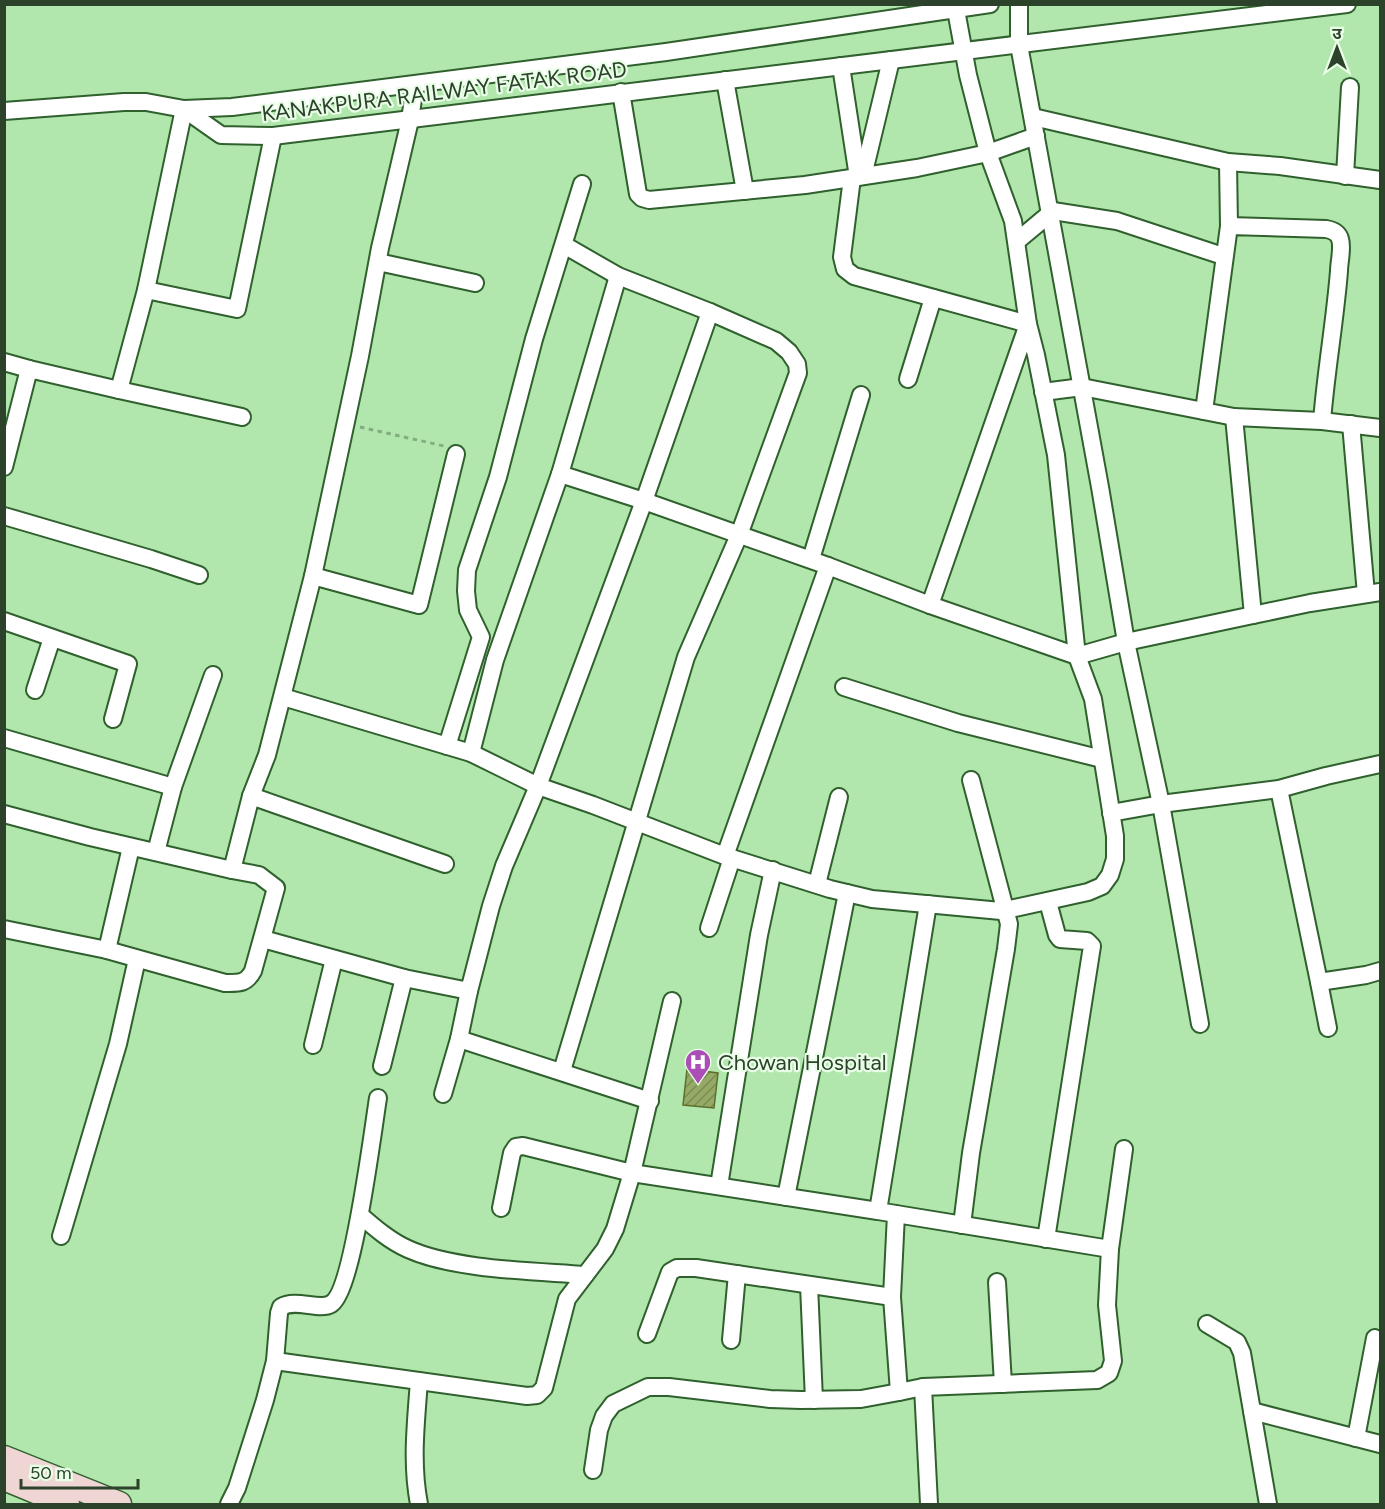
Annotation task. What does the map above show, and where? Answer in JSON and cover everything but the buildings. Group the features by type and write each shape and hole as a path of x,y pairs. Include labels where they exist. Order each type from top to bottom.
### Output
{"main road":[{"path":"4,1458 119,1504"},
{"path":"4,1478 67,1504"}],"street":[{"name":"KANAKPURA RAILWAY FATAK ROAD","path":"184,109 232,107 415,85 543,66 666,52 990,4"},
{"path":"1019,4 1018,45 1082,387 1126,642 1161,804 1200,1024"},
{"name":"KANAKPURA RAILWAY FATAK ROAD","path":"184,109 221,135 273,136 1347,4"},
{"path":"283,697 471,753 538,786 729,857 872,899 1005,910 1048,902 1102,886 1110,875 1115,859 1115,836 1093,699 1077,656 1056,455 1028,324 1013,220 988,153 956,10"},
{"path":"891,60 858,177 842,257 845,269 854,276 1028,324"},
{"path":"841,66 858,177"},
{"path":"725,80 745,191"},
{"path":"232,870 251,796 267,755 283,697 313,576 399,160 410,120 415,85"},
{"path":"1345,176 1350,87"},
{"path":"621,92 638,194 649,200 858,177 988,153 1036,136"},
{"path":"4,111 124,102 146,102 184,109 146,290 119,390"},
{"path":"1033,117 1228,162 1280,166 1380,180"},
{"path":"146,290 237,309 273,136"},
{"path":"1204,411 1229,226 1228,162"},
{"path":"447,746 481,637 468,610 466,591 468,570 498,477 534,339 582,184"},
{"path":"1017,241 1053,211 1117,220 1224,256"},
{"path":"1229,226 1326,229 1334,230 1340,237 1337,296 1328,355 1322,421"},
{"path":"562,1071 686,657 739,536 798,373 797,364 789,352 776,341 618,276 564,245"},
{"path":"378,262 475,283"},
{"path":"471,753 495,660 560,474 618,276"},
{"path":"908,379 933,298"},
{"path":"443,1094 459,1039 491,906 644,501 710,312"},
{"path":"930,605 1028,324"},
{"path":"4,362 242,417"},
{"path":"4,466 29,369"},
{"path":"1043,392 1082,387 1234,417 1322,421 1380,428"},
{"path":"811,559 861,395"},
{"path":"1234,417 1253,615"},
{"path":"560,474 811,559 930,605 1077,656 1126,642 1310,603 1373,593 1351,424"},
{"path":"313,576 419,605 456,454"},
{"path":"4,516 199,575"},
{"path":"709,928 729,857 828,566"},
{"path":"4,621 128,664 112,719"},
{"path":"35,690 51,638"},
{"path":"156,852 173,787 213,675"},
{"path":"844,687 958,723 1102,759"},
{"path":"4,738 173,787"},
{"path":"1111,813 1161,804 1279,789 1380,764"},
{"path":"962,1225 971,1153 1009,924 970,780"},
{"path":"1279,789 1328,1028"},
{"path":"251,796 445,864"},
{"path":"817,884 838,797"},
{"path":"4,814 131,847 259,875 276,888 253,971 249,980 240,983 225,983 107,950 4,929"},
{"path":"107,950 131,847"},
{"path":"718,1186 759,935 773,870"},
{"path":"786,1197 847,893"},
{"path":"1046,1239 1092,946 1087,941 1060,939 1056,934 1048,902"},
{"path":"878,1211 928,904"},
{"path":"263,939 404,978 469,991"},
{"path":"61,1236 118,1044 137,959"},
{"path":"313,1045 334,959"},
{"path":"1318,982 1380,971"},
{"path":"382,1066 404,978"},
{"path":"275,1361 527,1396 537,1395 544,1388 567,1299 605,1249 615,1229 650,1101 672,1001"},
{"path":"459,1039 650,1101"},
{"path":"229,1504 237,1488 275,1361 281,1307 294,1303 332,1304 339,1294 354,1248 378,1098"},
{"path":"501,1208 512,1153 516,1147 523,1146 632,1173 1110,1250"},
{"path":"593,1470 599,1430 604,1416 613,1404 648,1387 669,1387 770,1399 861,1399 923,1387 1097,1380 1109,1373 1113,1361 1107,1305 1110,1250 1124,1149"},
{"path":"896,1214 892,1297 899,1392"},
{"path":"360,1215 383,1234 408,1250 436,1259 481,1266 585,1275"},
{"path":"647,1334 670,1272 685,1267 892,1297"},
{"path":"731,1340 737,1274"},
{"path":"997,1282 1003,1384"},
{"path":"809,1285 814,1400"},
{"path":"1207,1324 1237,1342 1242,1353 1268,1504"},
{"path":"1356,1438 1375,1338"},
{"path":"418,1504 414,1438 419,1381"},
{"path":"923,1387 929,1504"},
{"path":"1252,1411 1380,1444"}],"path":[{"path":"346,424 449,447 454,449 456,454"}],"place":[{"name":"Chowan Hospital","path":"698,1085"}]}
